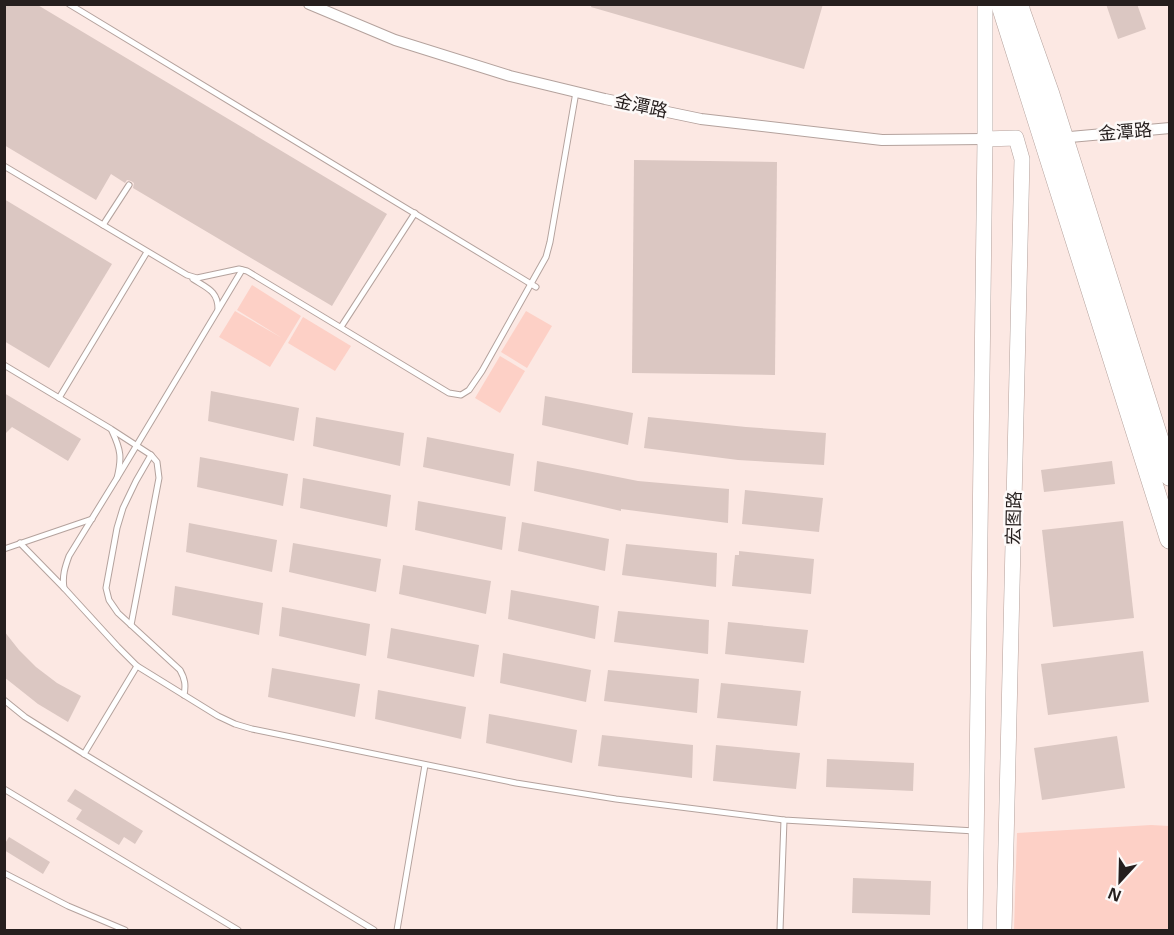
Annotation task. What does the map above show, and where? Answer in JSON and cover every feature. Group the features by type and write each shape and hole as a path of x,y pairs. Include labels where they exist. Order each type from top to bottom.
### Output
{"highway":[{"path":"1001,4 1040,96"},
{"path":"1019,4 1040,96 1170,539"},
{"path":"1053,139 1170,476"}],"main road":[{"name":"宏图路","path":"975,930 985,4"},
{"name":"宏图路","path":"985,139 1016,138 1022,159 1004,930"}],"street":[{"name":"金潭路","path":"309,4 395,40 510,76 701,119 882,140 985,139"},
{"name":"金潭路","path":"1053,139 1170,128"}],"lane":[{"path":"69,4 534,285"},
{"path":"187,275 196,278 239,269 247,271 449,393 461,395 469,390 476,381 534,285 546,257 576,92"},
{"path":"4,166 187,275 215,294 218,300 218,310"},
{"path":"103,225 129,185"},
{"path":"341,327 415,213"},
{"path":"59,398 147,252"},
{"path":"64,588 64,567 69,556 242,270"},
{"path":"4,365 111,429 151,455 157,462 159,478 131,625"},
{"path":"111,429 121,456 117,478"},
{"path":"151,455 123,508 106,588 109,600 118,613 180,670 185,678 184,695"},
{"path":"4,549 92,519"},
{"path":"20,543 137,666 235,724 516,783 615,799 784,820 977,831"},
{"path":"84,754 137,666"},
{"path":"4,700 25,717 84,754 374,930"},
{"path":"397,930 425,765"},
{"path":"4,789 238,930"},
{"path":"780,930 784,820"},
{"path":"4,873 68,906 125,930"}],"shaded area":[{"path":"252,285 301,316 270,367 219,337 235,311 282,338 237,310"},
{"path":"526,311 552,326 527,368 501,352"},
{"path":"303,317 351,346 335,371 288,343"},
{"path":"500,356 525,371 500,413 475,398"},
{"path":"1151,825 1169,826 1169,930 1014,930 1017,833"}],"building":[{"path":"4,4 36,4 387,214 332,306 133,188 134,183 131,181 127,180 125,183 111,174 96,200 4,145"},
{"path":"592,4 823,4 804,69 591,7"},
{"path":"1106,4 1137,4 1146,29 1118,39"},
{"path":"634,160 777,162 775,375 632,373"},
{"path":"4,199 112,264 49,368 4,341"},
{"path":"211,391 299,408 294,441 208,421"},
{"path":"4,393 81,439 68,461 12,427 4,435"},
{"path":"545,396 633,413 628,445 542,425"},
{"path":"316,417 404,433 400,466 313,446"},
{"path":"648,417 826,433 824,465 738,460 644,448"},
{"path":"427,437 514,454 510,486 423,467"},
{"path":"200,457 288,474 283,506 197,487"},
{"path":"537,461 638,481 729,489 728,523 621,509 621,511 534,491"},
{"path":"1112,461 1115,484 1044,492 1041,470"},
{"path":"303,478 391,495 387,527 300,508"},
{"path":"745,490 823,498 819,532 742,524"},
{"path":"418,501 506,517 502,550 415,530"},
{"path":"1123,521 1134,618 1053,627 1042,530"},
{"path":"522,522 609,539 605,571 518,551"},
{"path":"189,523 277,540 272,572 186,552"},
{"path":"293,543 381,559 376,592 289,572"},
{"path":"626,544 717,553 716,587 622,575"},
{"path":"739,551 814,559 811,594 732,586 735,555 739,555"},
{"path":"403,565 491,581 486,614 399,594"},
{"path":"175,586 263,603 259,635 172,615"},
{"path":"511,590 599,606 595,639 508,619"},
{"path":"282,607 370,624 366,656 279,636"},
{"path":"618,611 709,620 708,654 614,642"},
{"path":"728,622 808,630 804,663 725,654"},
{"path":"391,628 479,645 474,677 387,658"},
{"path":"4,631 36,667 57,683 81,696 68,722 38,704 4,677"},
{"path":"1143,651 1149,702 1048,715 1041,664"},
{"path":"503,653 591,670 586,702 500,683"},
{"path":"272,668 360,684 355,717 268,697"},
{"path":"608,670 699,679 697,713 604,701"},
{"path":"721,683 801,691 797,726 717,718"},
{"path":"378,690 466,707 461,739 375,719"},
{"path":"489,714 577,730 572,763 486,743"},
{"path":"602,735 693,745 692,778 598,766"},
{"path":"1117,736 1125,788 1042,800 1034,748"},
{"path":"716,745 800,753 796,789 713,781"},
{"path":"827,759 914,763 913,791 826,787"},
{"path":"75,789 143,831 135,844 124,837 119,845 76,819 82,810 67,801"},
{"path":"9,837 50,862 43,874 4,850"},
{"path":"853,878 931,881 930,915 852,913"}]}
